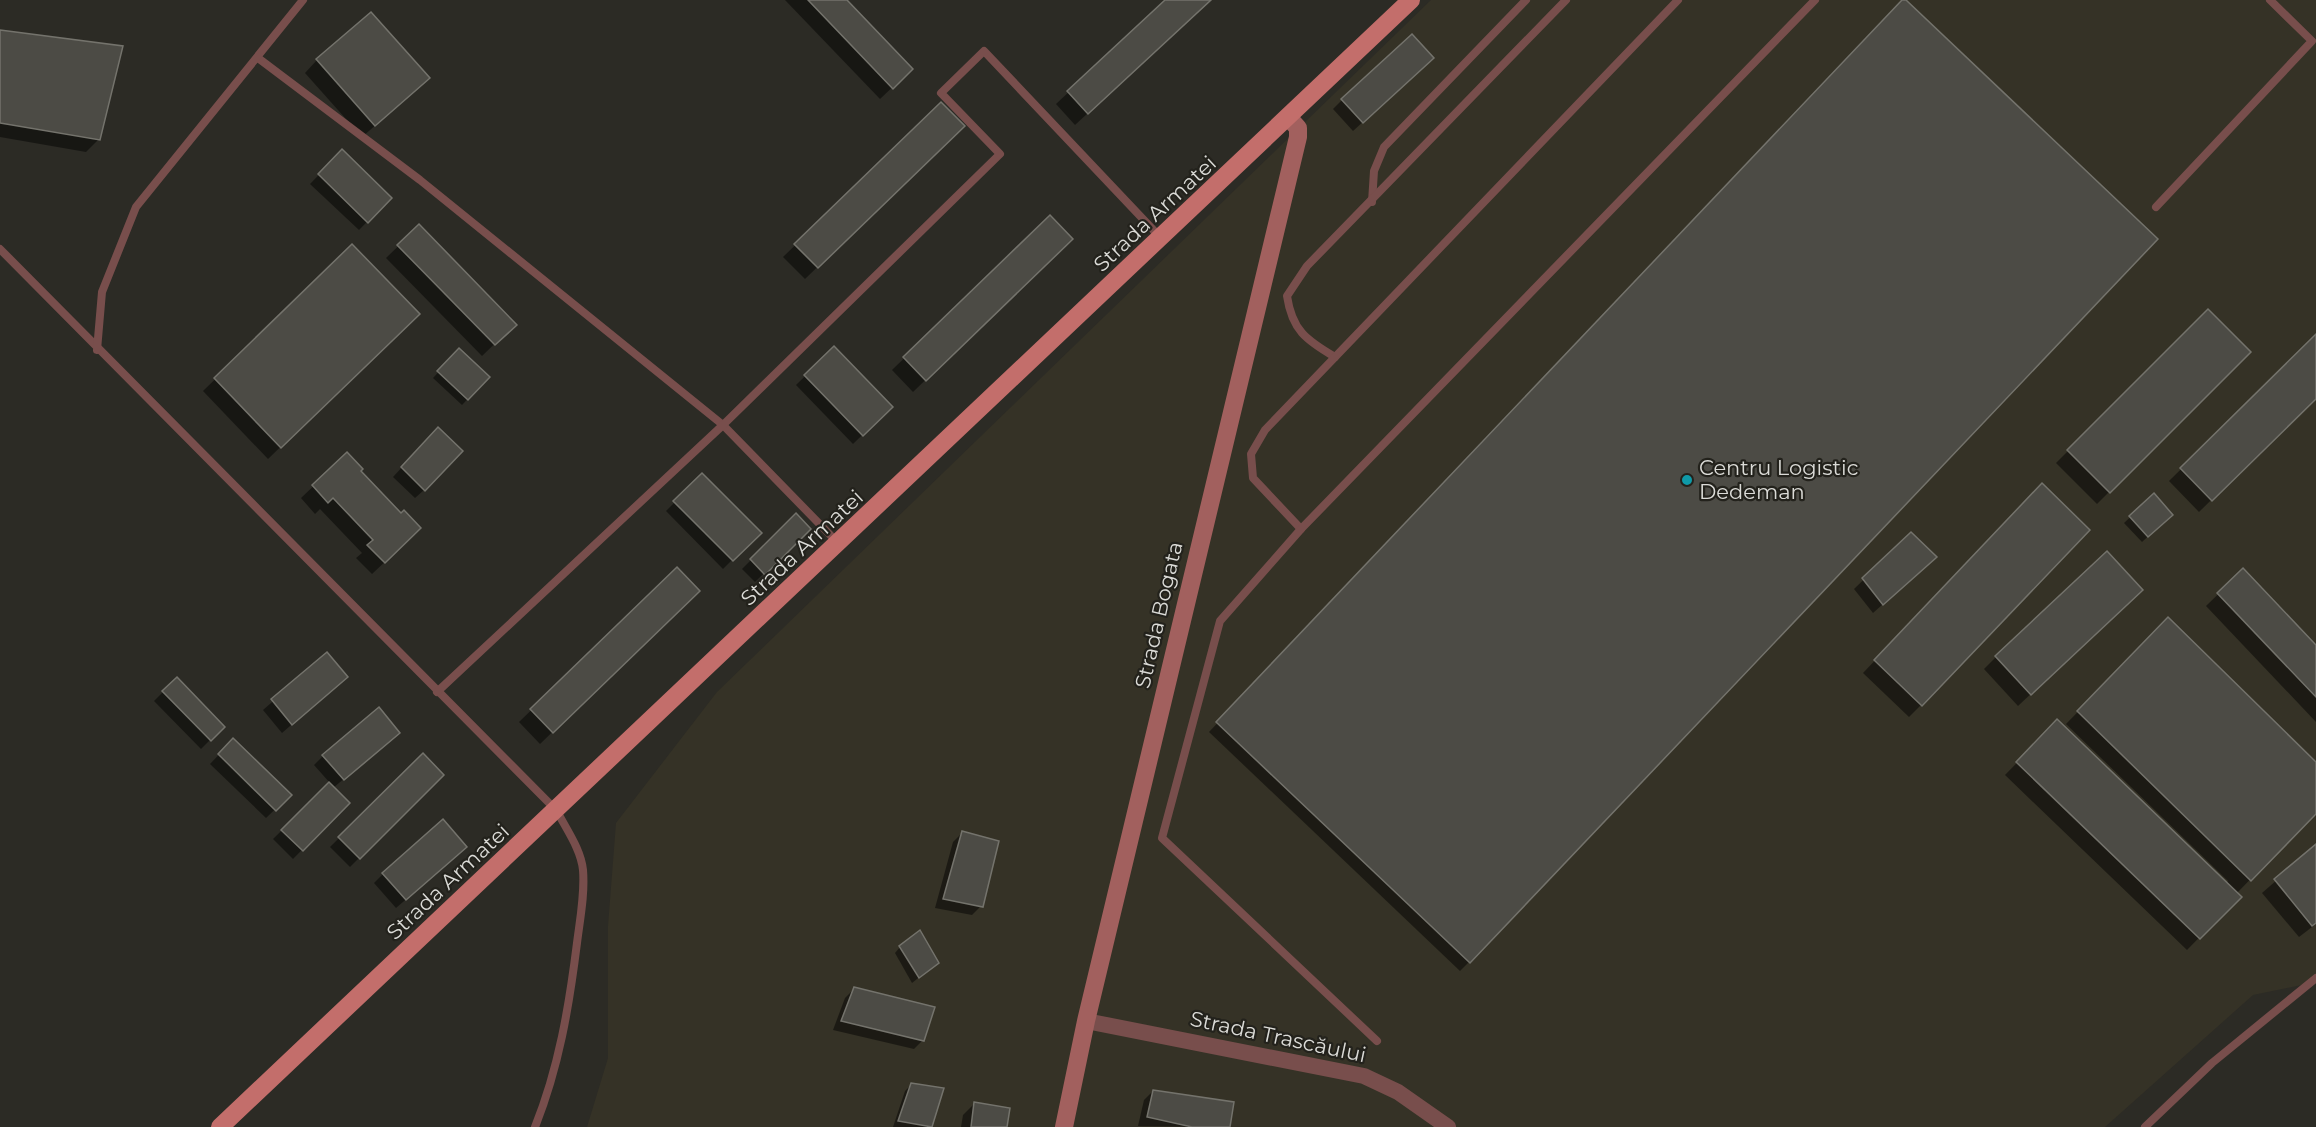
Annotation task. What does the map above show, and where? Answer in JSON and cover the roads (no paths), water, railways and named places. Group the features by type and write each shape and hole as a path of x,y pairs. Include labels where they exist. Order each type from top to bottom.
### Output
{"main road":[{"name":"Strada Armatei","path":"220,1127 557,812 1411,0"},
{"name":"Strada Bogata","path":"1067,1126 1086,1021 1298,137 1298,128 1289,118"}],"street":[{"name":"Strada Trascăului","path":"1086,1021 1364,1076 1398,1092 1448,1127"}],"lane":[{"path":"97,350 102,292 136,207 303,0"},
{"path":"1372,202 1374,171 1384,147 1526,0"},
{"path":"1335,357 1307,340 1290,317 1287,296 1307,266 1372,202 1566,0"},
{"path":"1301,529 1253,478 1251,454 1265,430 1678,0"},
{"path":"1377,1041 1162,838 1220,621 1301,529 1815,0"},
{"path":"2156,207 2312,41 2270,0"},
{"path":"437,692 723,425 1000,154 941,93 984,51 1161,239"},
{"path":"258,58 420,180 723,425 839,544"},
{"path":"0,249 97,350 557,812 577,849 583,868 582,897 567,1019 550,1090 535,1127"},
{"path":"2145,1127 2212,1063 2316,978"}],"place":[{"name":"Centru Logistic Dedeman","path":"1687,480"}]}
